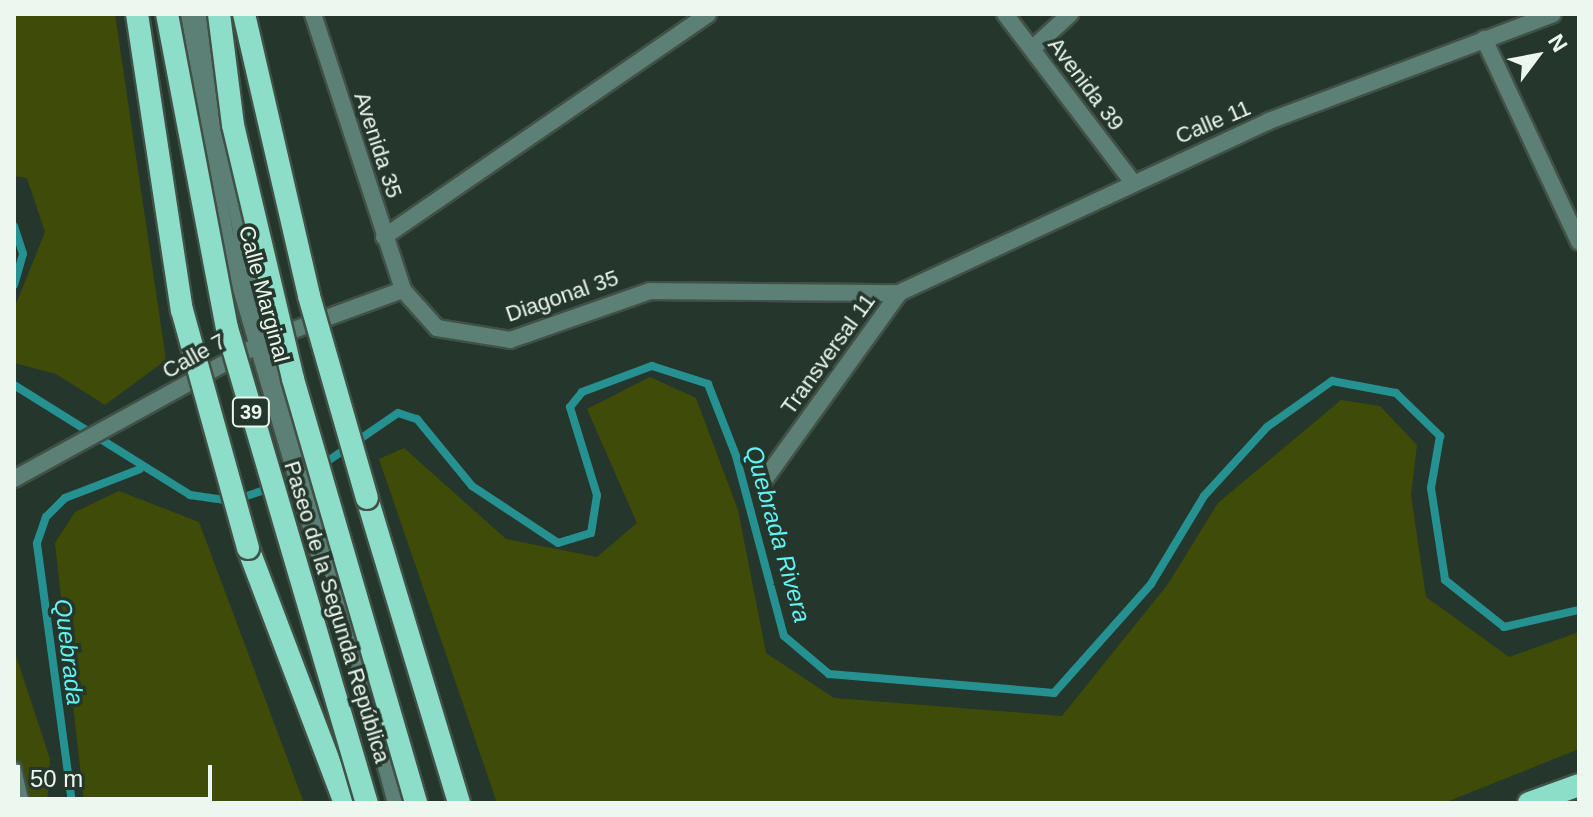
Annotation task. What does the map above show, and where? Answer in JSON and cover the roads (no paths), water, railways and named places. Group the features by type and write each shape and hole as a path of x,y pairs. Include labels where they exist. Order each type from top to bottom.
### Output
{"highway":[{"path":"137,14 179,295 248,548 344,802"},
{"name":"Paseo de la Segunda República","path":"167,14 227,328 367,803"},
{"name":"Paseo de la Segunda República","path":"219,14 233,125 289,364 416,803"},
{"path":"244,14 309,296 459,803"},
{"path":"1529,803 1579,785"}],"street":[{"name":"Calle Marginal","path":"189,14 225,234 262,343 396,803"},
{"name":"Calle Marginal","path":"202,14 262,343"},
{"name":"Avenida 35","path":"313,14 403,290"},
{"path":"384,237 708,14"},
{"name":"Avenida 39","path":"1005,14 1131,180"},
{"path":"1032,49 1070,14"},
{"name":"Calle 11","path":"899,293 1131,180 1553,14"},
{"path":"1484,39 1579,242"},
{"name":"Calle 7","path":"14,479 262,343 403,290"},
{"name":"Diagonal 35","path":"403,290 437,328 510,340 650,291 899,293"},
{"name":"Transversal 11","path":"765,479 899,293"}],"lane":[{"path":"14,769 22,803"}],"waterway":[{"name":"Quebrada Rivera","path":"14,226 23,254 14,285"},
{"name":"Quebrada Rivera","path":"322,465 398,413 417,419 472,486 558,543 591,533 597,495 570,407 582,392 652,366 708,384 736,456 784,636 829,674 1054,693 1151,584 1204,496 1267,427 1332,381 1396,393 1440,436 1431,488 1445,580 1504,627 1579,610"},
{"name":"Quebrada Rivera","path":"14,385 190,495 232,501 300,478"},
{"name":"Quebrada","path":"72,803 37,543 46,517 65,498 140,469"}]}
